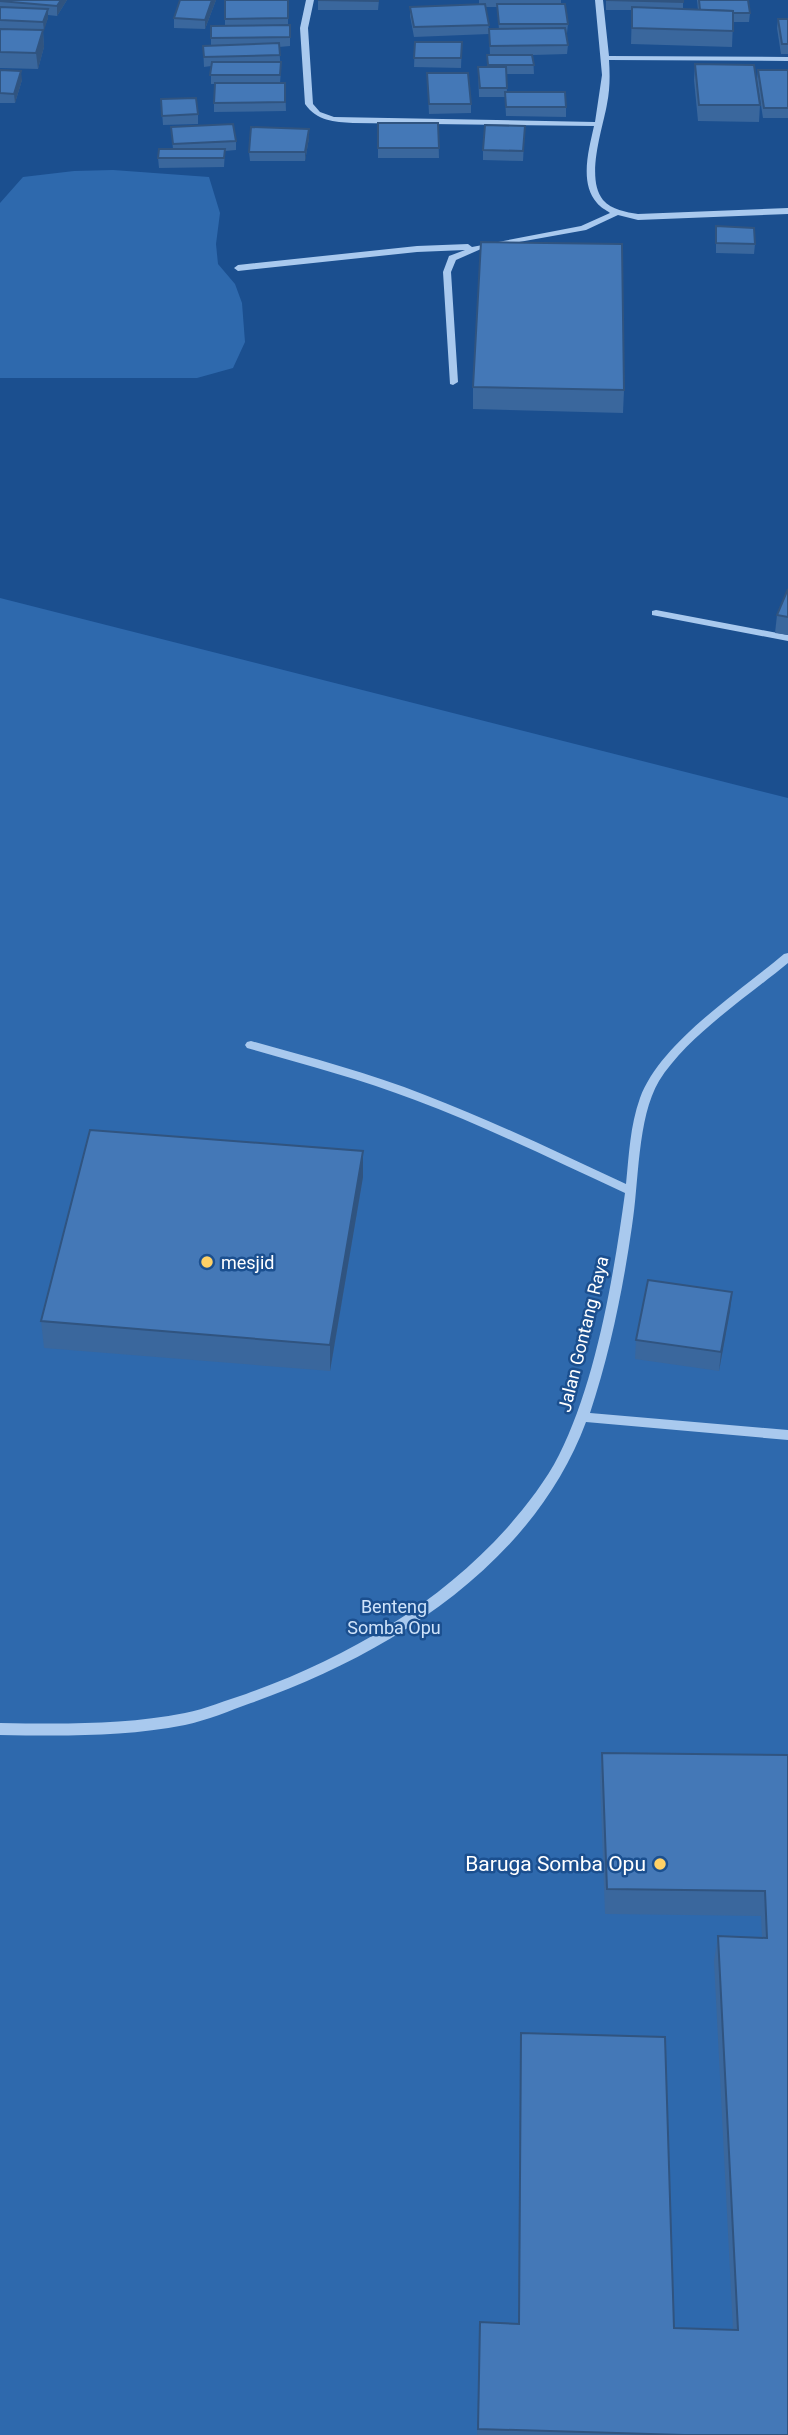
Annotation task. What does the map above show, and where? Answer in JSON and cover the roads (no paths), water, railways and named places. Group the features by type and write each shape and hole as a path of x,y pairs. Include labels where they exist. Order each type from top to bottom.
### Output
{"street":[{"path":"310,0 304,28 309,104 321,117 353,121 600,124"},
{"path":"599,0 606,85 591,181 600,204 615,214"},
{"path":"604,58 788,59"},
{"path":"238,268 417,250 479,247 583,228 615,214 669,216 788,211"},
{"path":"453,382 447,272 452,258 479,247"},
{"path":"656,613 788,638"},
{"name":"Jalan Gontang Raya","path":"0,1729 81,1731 186,1718 279,1690 376,1643 454,1587 523,1521 558,1469 582,1417 617,1281 631,1191 635,1127 653,1081 685,1044 788,957"},
{"path":"251,1045 417,1096 631,1191"},
{"path":"582,1417 788,1435"}],"place":[{"name":"mesjid","path":"207,1262"},
{"name":"Baruga Somba Opu","path":"660,1864"}],"park label":[{"name":"Benteng Somba Opu","path":"394,1616"}]}
